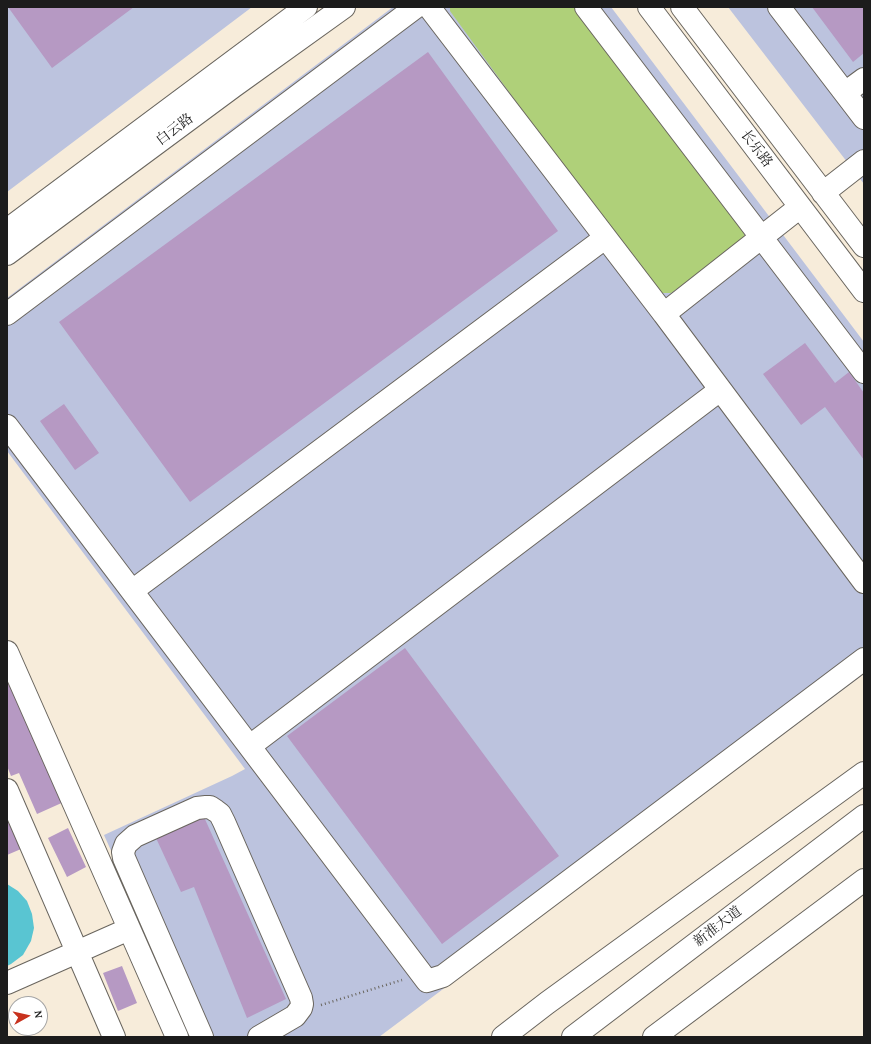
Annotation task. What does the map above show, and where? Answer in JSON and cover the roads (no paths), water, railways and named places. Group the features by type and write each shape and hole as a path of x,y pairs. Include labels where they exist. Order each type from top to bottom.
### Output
{"street":[{"name":"白云路","path":"7,230 306,7"},
{"name":"白云路","path":"7,254 234,86 344,7"},
{"path":"7,314 416,7"},
{"path":"429,7 664,314 864,582"},
{"path":"586,7 864,372"},
{"name":"长乐路","path":"649,7 864,291"},
{"name":"长乐路","path":"682,7 864,246"},
{"path":"779,7 864,118"},
{"path":"845,93 864,79"},
{"path":"823,193 864,161"},
{"path":"664,314 800,207"},
{"path":"132,590 605,238"},
{"path":"250,746 720,390"},
{"path":"7,426 427,980 443,976 864,659"},
{"path":"8,658 130,928 177,1037"},
{"path":"503,1037 547,1003 864,773"},
{"path":"7,790 114,1037"},
{"path":"202,1037 124,858 123,852 126,844 135,836 197,808 206,806 220,814 224,822 302,998 301,1008 295,1016 259,1037"},
{"name":"新淮大道","path":"573,1037 864,816"},
{"path":"654,1037 864,880"},
{"path":"7,983 130,928"}],"water":[{"path":"7,884 18,891 27,901 32,914 34,928 31,941 23,955 7,966"}]}
